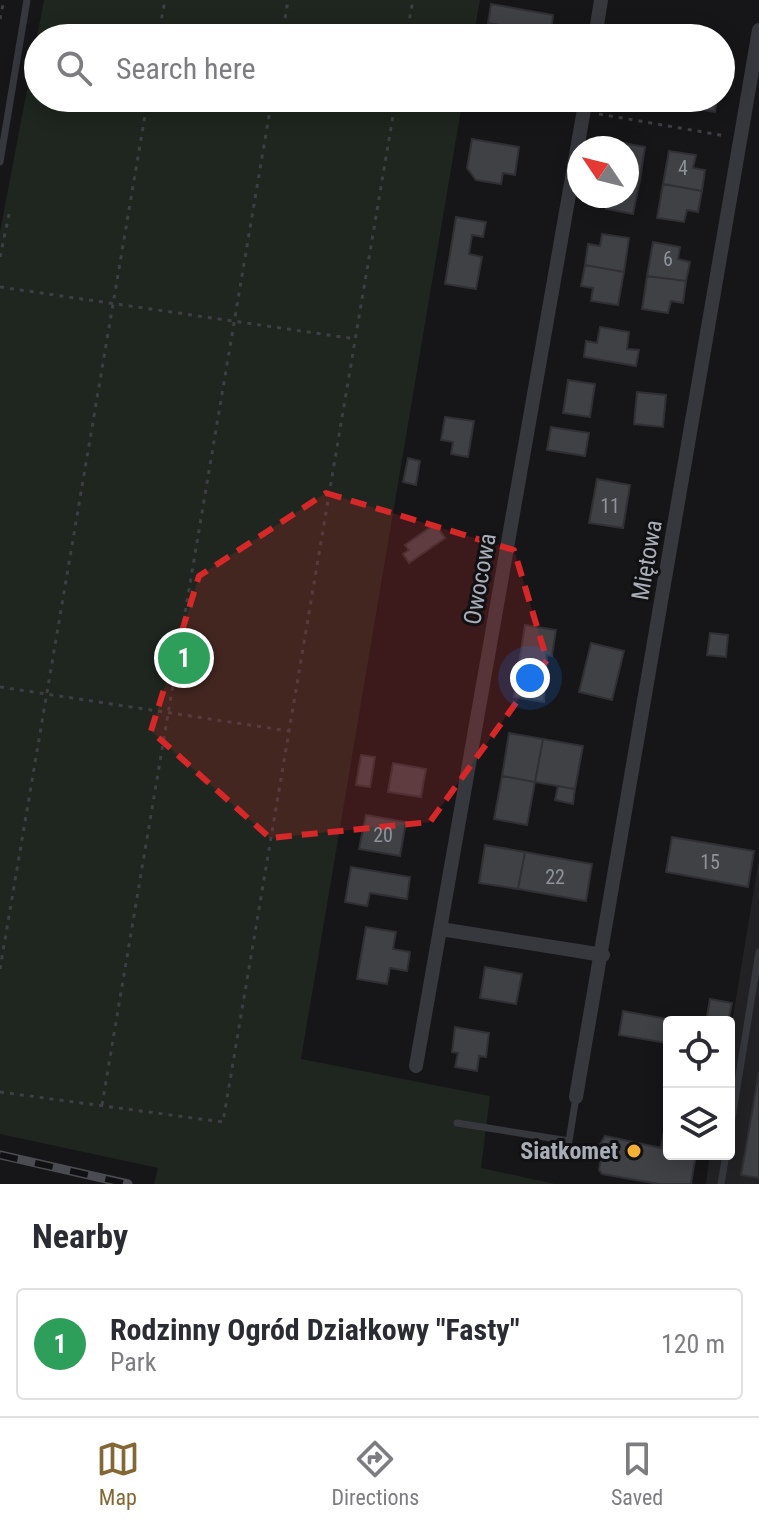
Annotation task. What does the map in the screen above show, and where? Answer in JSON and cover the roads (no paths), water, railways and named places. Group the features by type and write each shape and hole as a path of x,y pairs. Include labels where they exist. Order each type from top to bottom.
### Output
{"street":[{"path":"597,24 601,0"},
{"name":"Miętowa","path":"576,1097 603,955 759,30"},
{"name":"Owocowa","path":"416,1066 583,112"},
{"path":"441,929 603,955"}],"lane":[{"path":"0,162 27,0"},
{"path":"735,1100 759,952"},
{"path":"457,1123 569,1141 576,1097"},
{"path":"721,1184 725,1160"}],"railway":[{"path":"0,1155 128,1184"}],"place":[{"name":"Rodzinny Ogród Działkowy \"Fasty\"","path":"184,658"},
{"name":"Siatkomet","path":"634,1151"}]}
